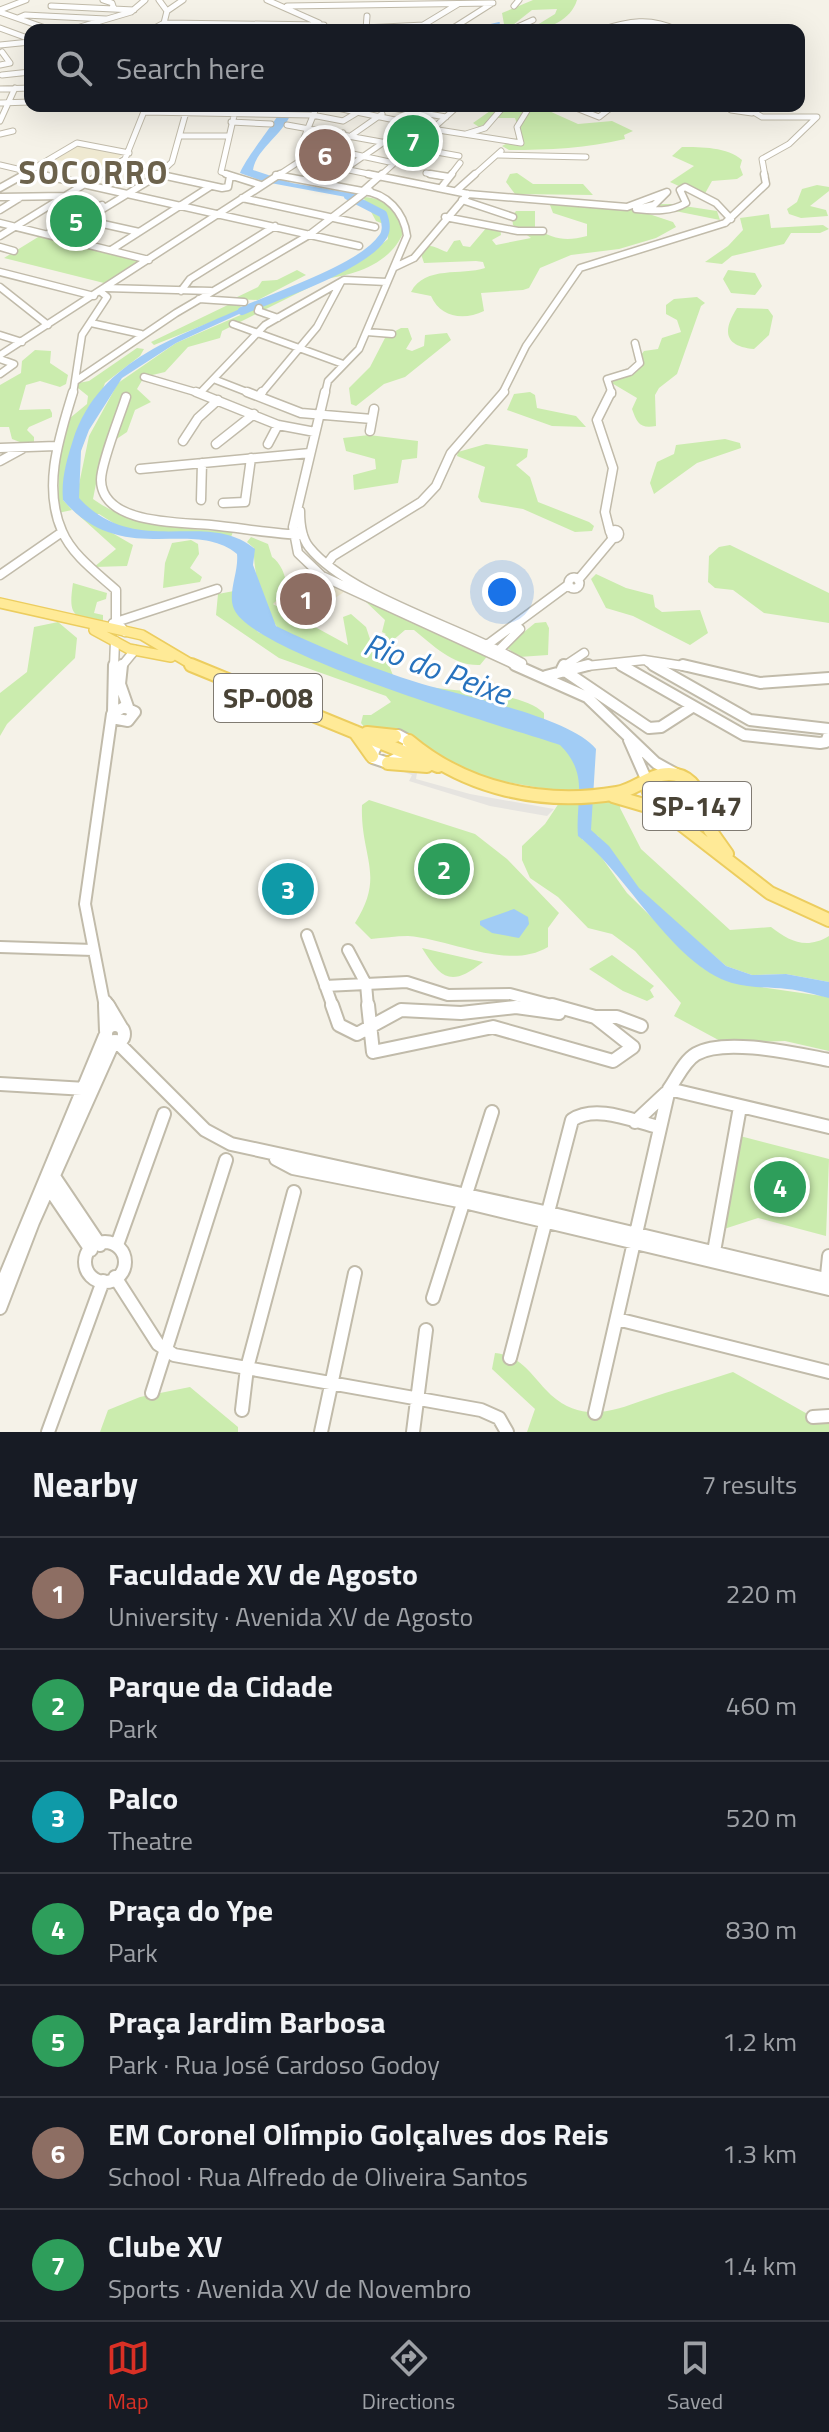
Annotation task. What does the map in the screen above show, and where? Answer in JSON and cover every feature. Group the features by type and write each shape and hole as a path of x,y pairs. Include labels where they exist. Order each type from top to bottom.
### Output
{"main road":[{"name":"SP-008","path":"0,603 147,637 183,661"},
{"name":"SP-008","path":"0,611 73,624 135,650 183,661 379,742 408,747 438,766 507,789 570,795 602,794 627,791 647,781"},
{"path":"135,650 144,646 147,637"},
{"path":"355,732 395,736"},
{"path":"355,732 372,756"},
{"path":"388,763 438,766"},
{"name":"SP-147","path":"742,873 710,830 694,785 682,777 665,774 647,781 649,796 664,811 742,873 770,893 829,920"},
{"name":"SP-008","path":"602,794 664,811"},
{"name":"SP-147","path":"664,811 689,813 700,801"}],"street":[{"path":"9,0 18,3"},
{"path":"3,13 26,0"},
{"path":"52,6 58,0"},
{"path":"52,6 74,0"},
{"path":"103,0 112,3 114,9"},
{"path":"90,24 134,10 145,0"},
{"path":"164,22 167,11 183,0"},
{"path":"267,0 287,6 318,24"},
{"path":"514,6 519,0"},
{"path":"287,6 325,2 495,1"},
{"path":"460,24 495,1"},
{"path":"324,24 325,2"},
{"path":"160,3 173,6"},
{"path":"160,3 167,11"},
{"path":"426,24 460,3"},
{"path":"52,6 134,10"},
{"path":"74,17 101,9"},
{"path":"3,13 106,19"},
{"path":"3,13 33,24"},
{"path":"295,24 297,13"},
{"path":"443,14 469,18"},
{"path":"18,18 25,15"},
{"path":"367,16 368,24"},
{"path":"524,24 533,20"},
{"path":"616,24 657,20 665,24"},
{"path":"161,24 270,24"},
{"path":"0,28 24,38"},
{"path":"16,34 24,32"},
{"path":"0,45 24,42"},
{"path":"0,65 10,63 2,52"},
{"path":"2,75 24,73"},
{"path":"0,121 4,102 15,88"},
{"path":"0,89 24,88"},
{"path":"0,236 118,165 129,153 144,112"},
{"path":"48,234 160,174 172,162 181,136 182,112"},
{"path":"234,112 221,168 230,176 262,184"},
{"path":"262,112 312,115 364,127"},
{"path":"314,112 302,143 394,163"},
{"path":"346,122 359,112 512,144 523,142 517,127 526,112"},
{"path":"352,135 385,112"},
{"path":"420,112 446,117"},
{"path":"77,380 141,334 211,291 313,236 451,112"},
{"path":"465,134 485,128 499,112"},
{"path":"584,112 594,117 608,112"},
{"path":"327,564 333,556 421,502 432,491 451,453 508,387 526,346 580,268 731,219 766,184 762,159 789,144 817,117 769,112"},
{"path":"231,122 271,124"},
{"path":"287,125 309,126 460,159 441,188"},
{"path":"0,134 13,131"},
{"path":"0,374 14,364 0,357 343,133"},
{"path":"181,136 228,136"},
{"path":"345,169 384,142"},
{"path":"0,188 77,143 129,153"},
{"path":"456,191 500,153 586,157"},
{"path":"301,160 468,194 589,201 636,209 679,208 686,203 680,190 685,187 716,203 731,219"},
{"path":"0,165 359,246"},
{"path":"118,165 222,188 228,187 230,176"},
{"path":"414,183 426,173 449,177"},
{"path":"426,173 436,180"},
{"path":"275,175 381,196 401,213 407,229 395,267 359,349 328,381 300,510 298,556 322,576 587,697 656,763 682,777"},
{"path":"111,250 211,186"},
{"path":"627,207 667,192 654,205 636,209"},
{"path":"395,267 414,258 445,217 468,194"},
{"path":"0,210 23,196"},
{"path":"0,197 68,196"},
{"path":"242,198 375,227"},
{"path":"462,200 513,217"},
{"path":"57,237 106,205"},
{"path":"445,217 518,231 543,231"},
{"path":"85,220 139,232"},
{"path":"0,223 149,260"},
{"path":"181,291 190,279 275,226"},
{"path":"0,247 14,251"},
{"path":"0,272 100,292 211,291"},
{"path":"200,393 216,380 259,331 312,297 351,279 387,282"},
{"path":"259,396 300,347 341,282"},
{"path":"0,287 48,325"},
{"path":"100,292 107,297 82,335 77,380 56,446 55,507 62,532 80,557 116,590 116,620 125,632"},
{"path":"312,297 332,300"},
{"path":"199,299 244,302"},
{"path":"259,308 258,311 278,318"},
{"path":"91,323 141,334"},
{"path":"233,324 343,364"},
{"path":"367,332 392,334"},
{"path":"0,335 22,342"},
{"path":"490,655 496,645 573,584 612,535 604,518 613,467 597,420 612,394 606,380 634,370 640,363 635,343"},
{"path":"80,359 104,361"},
{"path":"144,377 200,393 278,425 315,432"},
{"path":"216,380 318,416 372,419"},
{"path":"126,397 101,479 103,493 117,506 154,520 298,535 318,557 347,577 496,645 531,669"},
{"path":"183,441 198,418 218,400"},
{"path":"370,431 374,409"},
{"path":"216,444 254,414"},
{"path":"268,444 278,425"},
{"path":"0,448 56,446"},
{"path":"0,461 24,447"},
{"path":"140,469 310,453"},
{"path":"223,503 245,502 251,458"},
{"path":"201,500 202,463"},
{"path":"0,575 62,532"},
{"path":"318,557 333,556"},
{"path":"103,627 116,620 217,589"},
{"path":"115,641 112,715 85,898 93,950 115,1035 213,1136 263,1152 293,1168 465,1198 827,1284 829,1256"},
{"path":"480,650 496,645"},
{"path":"108,746 135,714 122,693 121,663 124,656 135,650"},
{"path":"562,669 565,663 584,653"},
{"path":"546,676 562,669 648,662 678,664 738,680 779,684 829,678"},
{"path":"618,663 744,735 824,742 829,731 750,720 648,662"},
{"path":"562,669 649,728 661,727 692,707"},
{"path":"570,688 579,681"},
{"path":"112,715 128,707"},
{"path":"112,715 128,721"},
{"path":"621,727 641,761 647,781"},
{"path":"395,736 408,747 388,763 372,756 379,742 395,736"},
{"path":"307,935 339,1025 357,1034 370,1024 401,1010 461,1013 516,1007 617,1017 641,1026"},
{"path":"0,947 93,950"},
{"path":"325,986 366,983 407,982 448,995 510,994 595,1017 633,1047 613,1061 493,1027 373,1052 366,983 348,950"},
{"path":"0,1308 86,1089 115,1035"},
{"path":"0,1289 115,1035"},
{"path":"635,1122 667,1091 689,1061 702,1051 773,1050 829,1060"},
{"path":"0,1084 86,1089"},
{"path":"667,1091 829,1127"},
{"path":"595,1413 667,1091"},
{"path":"713,1257 740,1107"},
{"path":"433,1298 492,1112"},
{"path":"510,1358 572,1120 577,1114 589,1112 658,1127"},
{"path":"117,1245 164,1114"},
{"path":"152,1393 226,1160"},
{"path":"50,1180 96,1247"},
{"path":"242,1410 247,1368 294,1192"},
{"path":"48,1432 109,1279 126,1260 124,1251 117,1245 96,1247"},
{"path":"96,1247 84,1268 93,1279 109,1279"},
{"path":"321,1432 355,1273"},
{"path":"109,1279 164,1351 492,1413 505,1424 507,1432"},
{"path":"617,1319 829,1372"},
{"path":"413,1432 426,1330"},
{"path":"813,1417 829,1416"}],"shaded area":[{"path":"77,144 124,153 103,171 67,164 70,161 50,160"},
{"path":"310,576 344,592 304,619 272,603"},
{"path":"406,769 417,773 416,779 470,794 554,809 547,816 490,806 409,781 412,775 404,772"}],"green space":[{"path":"533,0 577,0 570,13 554,24 539,24 555,14 557,9 532,10 514,24 504,24 502,13"},
{"path":"489,112 551,112 578,124 612,121 633,131 624,135 625,139 597,145 509,150 502,146 517,138 519,130 515,118 497,118 479,127 473,123"},
{"path":"682,147 729,152 742,160 740,167 743,175 737,179 712,181 703,197 670,182 694,166 672,156"},
{"path":"517,173 533,184 583,184 593,195 515,194 506,182 510,174"},
{"path":"817,185 829,187 829,191 810,206 826,210 828,216 801,218 789,214 787,209 797,202 802,189"},
{"path":"363,197 379,200 394,211 404,231 398,243 368,267 343,276 317,280 317,277 361,261 388,239 386,225 376,221"},
{"path":"671,204 717,211 720,220 670,210 646,213 673,222 676,227 656,238 619,249 571,255 540,268 529,288 481,293 484,311 468,316 446,313 431,296 411,292 425,278 485,268 483,262 476,261 424,263 421,254 426,247 447,252 454,241 460,240 463,246 470,247 487,227 500,226 501,235 492,240 496,245 531,238 513,225 512,216 516,211 535,211 535,228 554,237 572,239 587,236 587,224 553,213 550,205"},
{"path":"769,214 771,228 823,225 829,229 820,233 791,233 784,244 732,256 722,264 705,262 728,246 743,230 740,218"},
{"path":"43,234 143,260 104,283 4,258"},
{"path":"297,270 306,275 258,300 233,299 258,287 262,281 277,280"},
{"path":"728,270 755,273 762,286 755,295 731,293 723,279"},
{"path":"313,282 314,285 222,331 220,338 188,347 165,372 144,377 137,389 151,402 135,410 127,432 103,448 93,499 143,522 233,532 231,537 123,529 99,514 93,514 76,499 89,436 118,383 176,343 252,310 293,286"},
{"path":"697,297 705,303 701,306 677,374 655,395 656,426 643,426 632,409 637,398 610,382 613,375 628,372 644,351 658,349 662,338 681,332 677,320 666,314 666,305 674,299"},
{"path":"232,303 242,307 241,310 154,345 151,342"},
{"path":"737,308 768,309 773,316 769,335 754,349 731,341 729,323"},
{"path":"408,328 412,339 406,349 412,351 424,346 425,335 447,333 451,340 405,377 384,384 356,406 351,404 349,388 370,367 386,336"},
{"path":"137,348 144,349 140,356 105,383 63,500 72,510 58,513 59,462 52,451 70,418 87,404 88,396 73,384 89,381"},
{"path":"35,350 51,351 50,363 68,375 66,384 60,387 40,381 26,385 19,410 50,409 52,417 29,427 27,430 34,437 34,442 25,444 12,439 9,427 0,427 0,385 21,373 22,361"},
{"path":"530,392 535,395 537,408 576,416 586,427 552,426 507,410 514,394"},
{"path":"369,435 418,441 417,458 402,460 398,483 354,490 353,475 376,469 375,459 346,451 343,438"},
{"path":"725,439 740,443 741,448 697,463 654,494 650,483 657,462 674,454 676,445"},
{"path":"486,444 528,449 527,457 516,465 530,477 538,502 589,522 594,526 592,531 575,532 523,509 481,502 478,497 485,467 457,456 458,452"},
{"path":"74,511 133,545 127,566 94,567 116,549"},
{"path":"251,537 268,544 285,577 286,591 273,604 348,645 343,617 351,614 366,627 374,651 387,660 394,678 411,684 494,694 531,704 544,713 544,721 576,747 581,790 564,792 461,774 409,739 365,728 361,723 363,715 371,715 391,702 386,696 279,658 216,615 218,594 234,591 258,632 284,643 260,592 254,548 247,542"},
{"path":"191,540 198,544 199,554 190,568 202,577 200,582 163,588 165,563 172,543"},
{"path":"730,545 829,593 829,623 764,613 733,590 715,588 708,582 709,556 719,547"},
{"path":"596,574 626,588 653,595 655,607 662,612 700,610 708,633 690,645 633,616 606,608 591,579"},
{"path":"73,583 107,593 106,599 97,602 94,613 103,615 103,625 79,617 72,609"},
{"path":"364,595 417,609 420,614 489,654 480,665 461,662 444,654 414,630 405,630 391,642 381,638 386,634 382,632 385,620 365,601"},
{"path":"58,622 77,638 75,658 7,724 0,736 0,693 27,672 34,627"},
{"path":"546,622 549,628 548,655 519,657 506,647 535,623"},
{"path":"662,778 684,782 694,802 687,811 663,807 652,787"},
{"path":"605,798 621,803 620,808 641,849 730,930 771,927 791,940 805,943 829,936 829,982 786,974 752,975 726,966 619,873 598,836 587,832 582,839 597,851 627,893 703,968 754,986 829,997 829,1051 785,1041 724,1043 674,1016 681,1003 635,951 612,934 588,928 558,897 530,878 522,860 522,846 545,824 559,803"},
{"path":"369,800 475,834 507,859 559,913 548,928 548,947 532,954 515,956 479,952 425,938 371,939 355,923 369,892 362,805"},
{"path":"422,948 483,962 463,975 448,976 435,967"},
{"path":"612,955 654,986 650,990 654,997 647,1001 623,991 589,969"},
{"path":"740,1136 829,1159 826,1236 758,1218 724,1229"},
{"path":"495,1353 513,1358 551,1395 585,1412 620,1408 733,1372 811,1416 829,1408 829,1432 527,1432 535,1409 492,1369"},
{"path":"190,1387 238,1427 238,1432 100,1432 108,1410 140,1397"}],"water":[{"path":"279,112 290,112 260,154 253,170 292,183 362,195 350,204 346,197 265,182 240,173"},
{"path":"253,303 259,305 176,343 122,378 89,430 81,451 79,498 101,516 124,526 147,531 215,532 236,538 255,549 253,565 276,626 383,671 540,717 583,738 596,749 591,830 609,846 639,888 726,966 752,975 786,974 829,982 829,998 732,983 710,973 689,958 596,852 578,836 578,777 569,756 560,745 384,687 285,647 251,627 234,609 232,596 237,554 219,544 199,540 132,538 109,532 86,521 63,500 64,477 73,440 86,412 103,388 123,369 147,353"},
{"path":"514,909 528,917 529,924 519,938 492,933 480,925 480,921"}],"waterway":[{"path":"495,24 499,23"},
{"name":"Rio do Peixe","path":"242,311 338,270 372,249 385,232 383,214 348,196"}],"place":[{"name":"Clube XV","path":"413,141"},
{"name":"EM Coronel Olímpio Golçalves dos Reis","path":"325,155"},
{"name":"Praça Jardim Barbosa","path":"76,221"},
{"name":"Faculdade XV de Agosto","path":"306,599"},
{"name":"Parque da Cidade","path":"444,869"},
{"name":"Palco","path":"288,889"},
{"name":"Praça do Ype","path":"780,1187"}],"district":[{"name":"SOCORRO","path":"94,173"}]}
